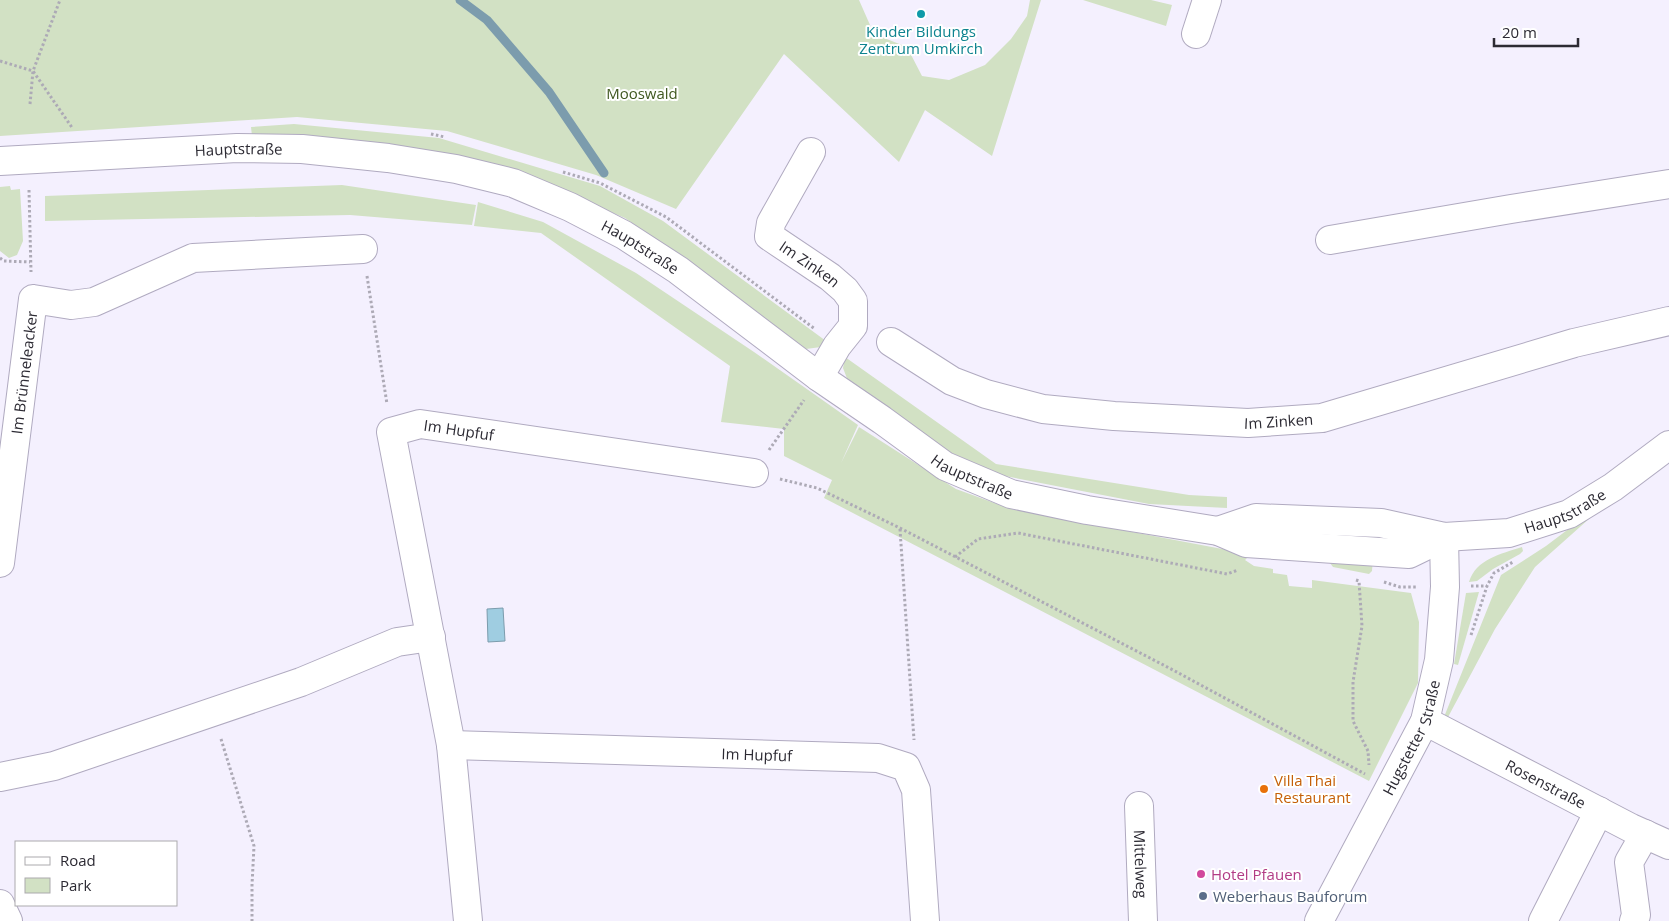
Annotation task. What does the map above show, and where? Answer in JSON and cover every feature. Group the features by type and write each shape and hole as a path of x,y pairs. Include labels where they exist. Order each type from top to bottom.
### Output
{"street":[{"path":"1196,34 1207,0"},
{"name":"Hauptstraße","path":"0,161 237,148 302,149 388,158 456,168 513,183 570,207 624,234 678,270 819,377 945,466 1011,494 1087,510 1218,531 1246,543 1409,554 1444,537 1509,533 1569,514 1613,487 1669,445"},
{"name":"Im Zinken","path":"811,152 771,223 769,236 830,277 854,301 853,326 837,346 819,377"},
{"path":"1330,240 1669,184"},
{"path":"33,299 71,306 94,302 193,258 363,249"},
{"name":"Im Brünneleacker","path":"0,563 7,450 33,299"},
{"name":"Im Zinken","path":"891,342 952,381 986,394 1043,409 1114,416 1248,423 1322,418 1574,343 1669,321"},
{"name":"Im Hupfuf","path":"391,432 420,424 754,473"},
{"path":"391,432 451,745 468,921"},
{"name":"Hugstetter Straße","path":"1319,921 1425,721 1438,660 1445,587 1444,537"},
{"path":"0,777 54,766 301,682 397,642 431,637"},
{"name":"Rosenstraße","path":"1425,721 1599,812 1669,845"},
{"name":"Im Hupfuf","path":"451,745 878,758 906,767"},
{"path":"906,767 916,790 925,921"},
{"name":"Mittelweg","path":"1139,806 1143,921"},
{"path":"1543,921 1599,812"},
{"path":"1634,921 1636,915 1630,862 1645,834"},
{"path":"0,904 8,921"}],"path":[{"path":"30,104 33,71 60,0"},
{"path":"0,61 33,71 78,136 110,154"},
{"path":"29,190 30,262 33,299"},
{"path":"363,249 391,432"},
{"path":"0,258 4,261 30,262"},
{"path":"819,377 754,473 817,488 900,528 1173,670 1368,775 1370,761 1368,751 1353,721 1353,682 1362,626 1359,580"},
{"path":"900,528 915,751 906,767"},
{"path":"955,557 978,539 1018,533 1227,574 1245,567"},
{"path":"1469,640 1486,586 1494,573 1516,560"},
{"path":"1350,578 1368,580"},
{"path":"1377,580 1400,587 1445,587"},
{"path":"212,712 254,846 252,921"}],"green space":[{"name":"Mooswald","path":"0,0 859,0 874,34 907,47 922,76 949,80 985,65 1011,39 1027,16 1030,0 1041,0 992,156 925,110 899,162 784,54 676,209 596,175 447,131 297,117 0,136"},
{"path":"1083,0 1151,0 1172,5 1166,26"},
{"path":"294,124 439,138 600,186 663,221 826,341 821,347 806,349 625,218 519,173 252,136 251,127"},
{"path":"342,185 476,205 472,225 350,215 45,221 45,196"},
{"path":"10,186 11,190 20,189 23,241 17,255 9,258 0,251 0,187"},
{"path":"478,202 543,222 636,273 858,425 841,463 859,427 956,489 1011,509 1233,551 1248,557 1245,560 1254,566 1273,569 1273,573 1287,575 1289,586 1312,588 1312,580 1411,593 1419,622 1418,683 1369,781 824,498 832,480 784,456 784,429 721,422 730,366 541,233 474,226"},
{"path":"845,357 996,464 1189,495 1227,497 1227,508 1149,504 1005,476 949,452 848,381 843,368"},
{"path":"1587,515 1590,518 1535,567 1495,629 1447,719 1444,717 1501,575 1546,546"},
{"path":"1522,547 1523,551 1520,554 1493,569 1477,581 1469,582 1477,568 1490,558"},
{"path":"1373,558 1372,571 1369,574 1333,567 1330,563 1349,559"},
{"path":"1479,592 1458,665 1454,664 1466,593"}],"water":[{"path":"503,608 505,641 488,642 487,609"}],"waterway":[{"path":"460,0 487,20 549,92 604,173"}],"place":[{"name":"Kinder Bildungs Zentrum Umkirch","path":"921,14"},
{"name":"Villa Thai Restaurant","path":"1264,789"},
{"name":"Hotel Pfauen","path":"1201,874"},
{"name":"Weberhaus Bauforum","path":"1203,896"}]}
